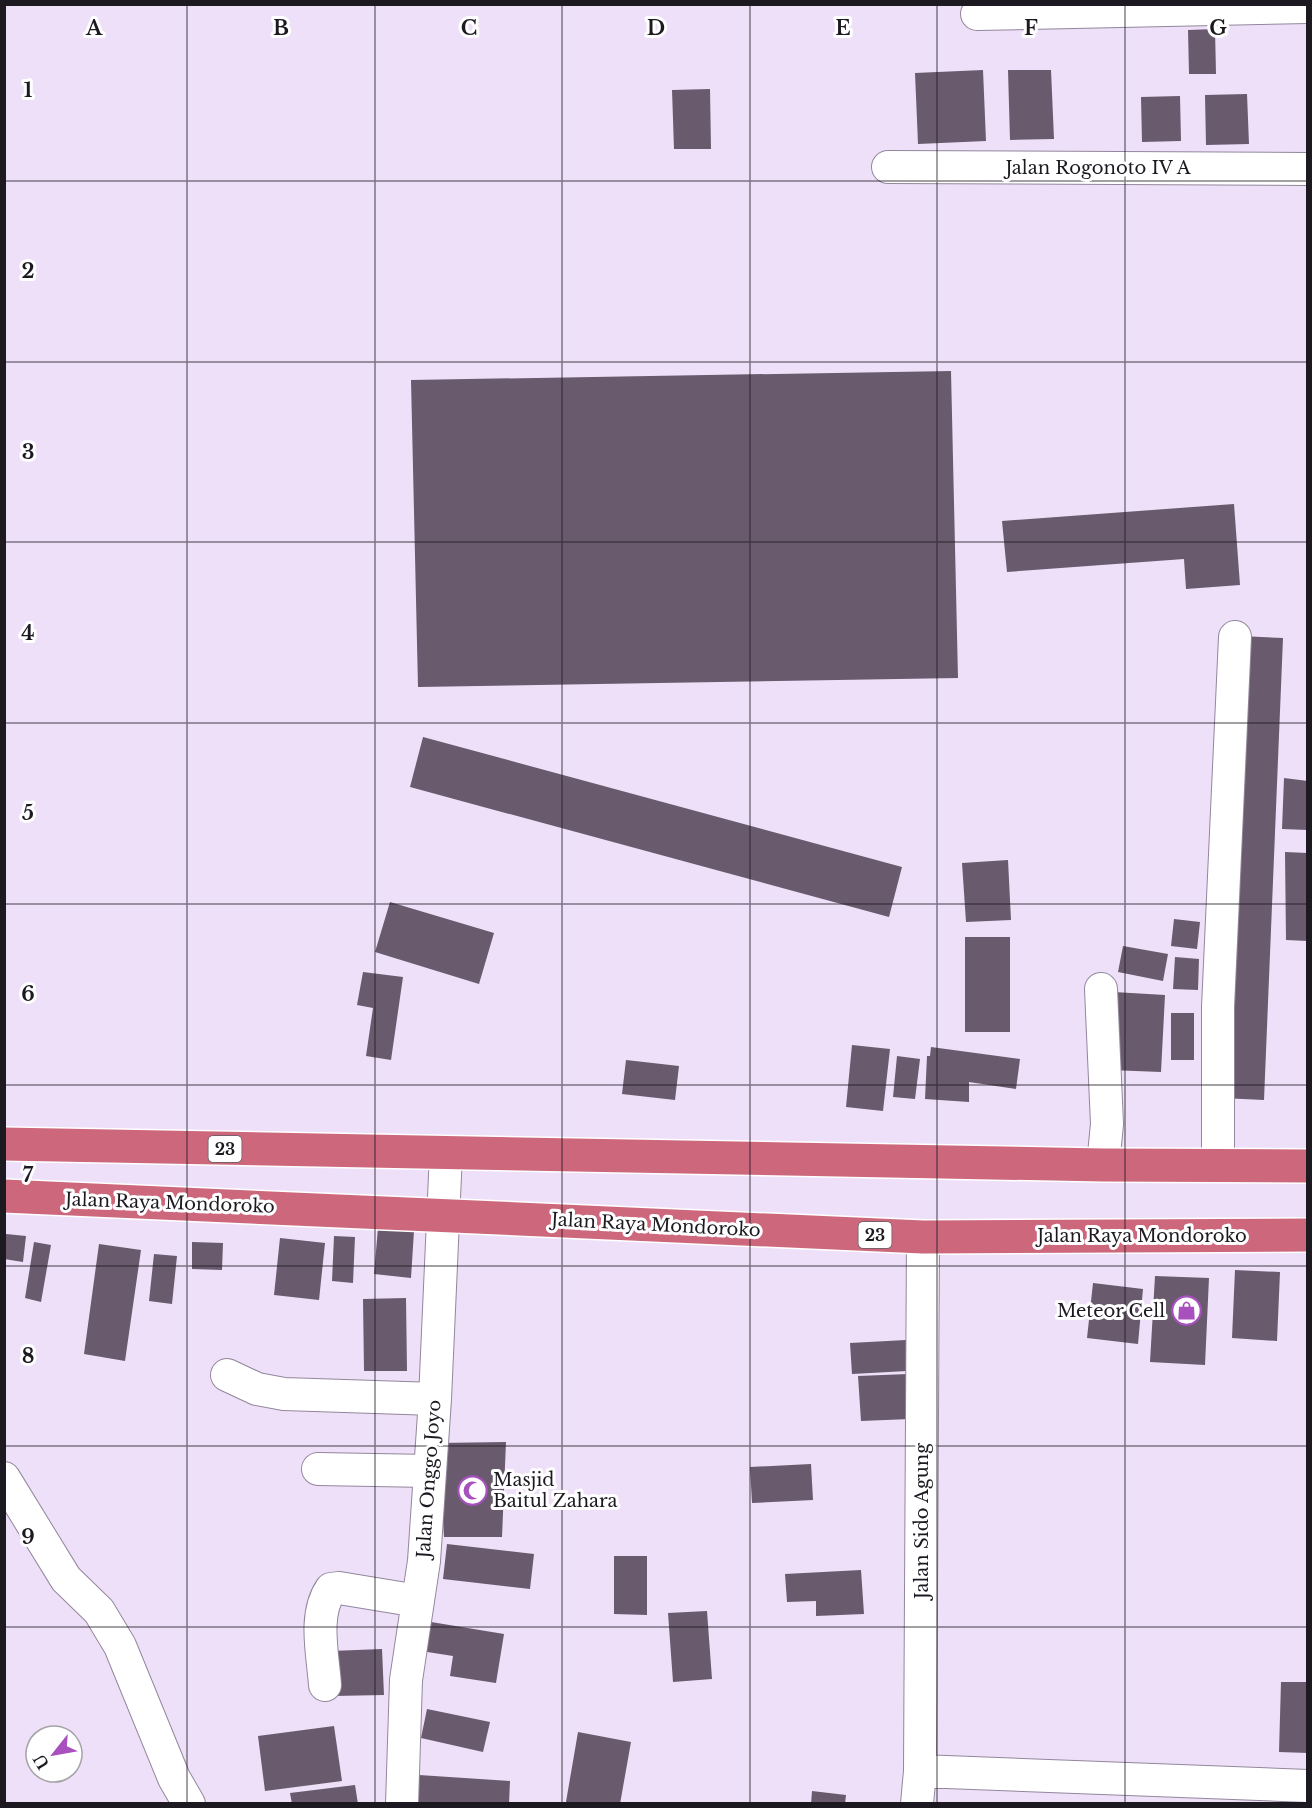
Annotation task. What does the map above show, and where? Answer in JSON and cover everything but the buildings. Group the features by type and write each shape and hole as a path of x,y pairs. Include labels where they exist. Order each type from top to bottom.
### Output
{"highway":[{"name":"23","path":"4,1144 1103,1166 1308,1166"},
{"name":"Jalan Raya Mondoroko","path":"4,1196 923,1237 1308,1235"}],"street":[{"path":"977,14 1308,7"},
{"name":"Jalan Rogonoto IV A","path":"888,166 1308,169"},
{"path":"1218,1166 1218,1007 1235,637"},
{"path":"1101,989 1107,1124 1103,1166"},
{"name":"Jalan Onggo Joyo","path":"402,1803 406,1680 424,1561 435,1400 446,1153"},
{"name":"Jalan Sido Agung","path":"917,1803 920,1771 923,1237"},
{"path":"227,1375 257,1389 284,1394 435,1400"},
{"path":"318,1469 430,1471"},
{"path":"4,1478 66,1579 99,1611 120,1646 174,1778 189,1803"},
{"path":"325,1684 321,1626 326,1597 331,1589 339,1588 418,1601"},
{"path":"920,1771 1308,1786"}],"place":[{"name":"Meteor Cell","path":"1186,1311"},
{"name":"Masjid Baitul Zahara","path":"472,1490"}]}
